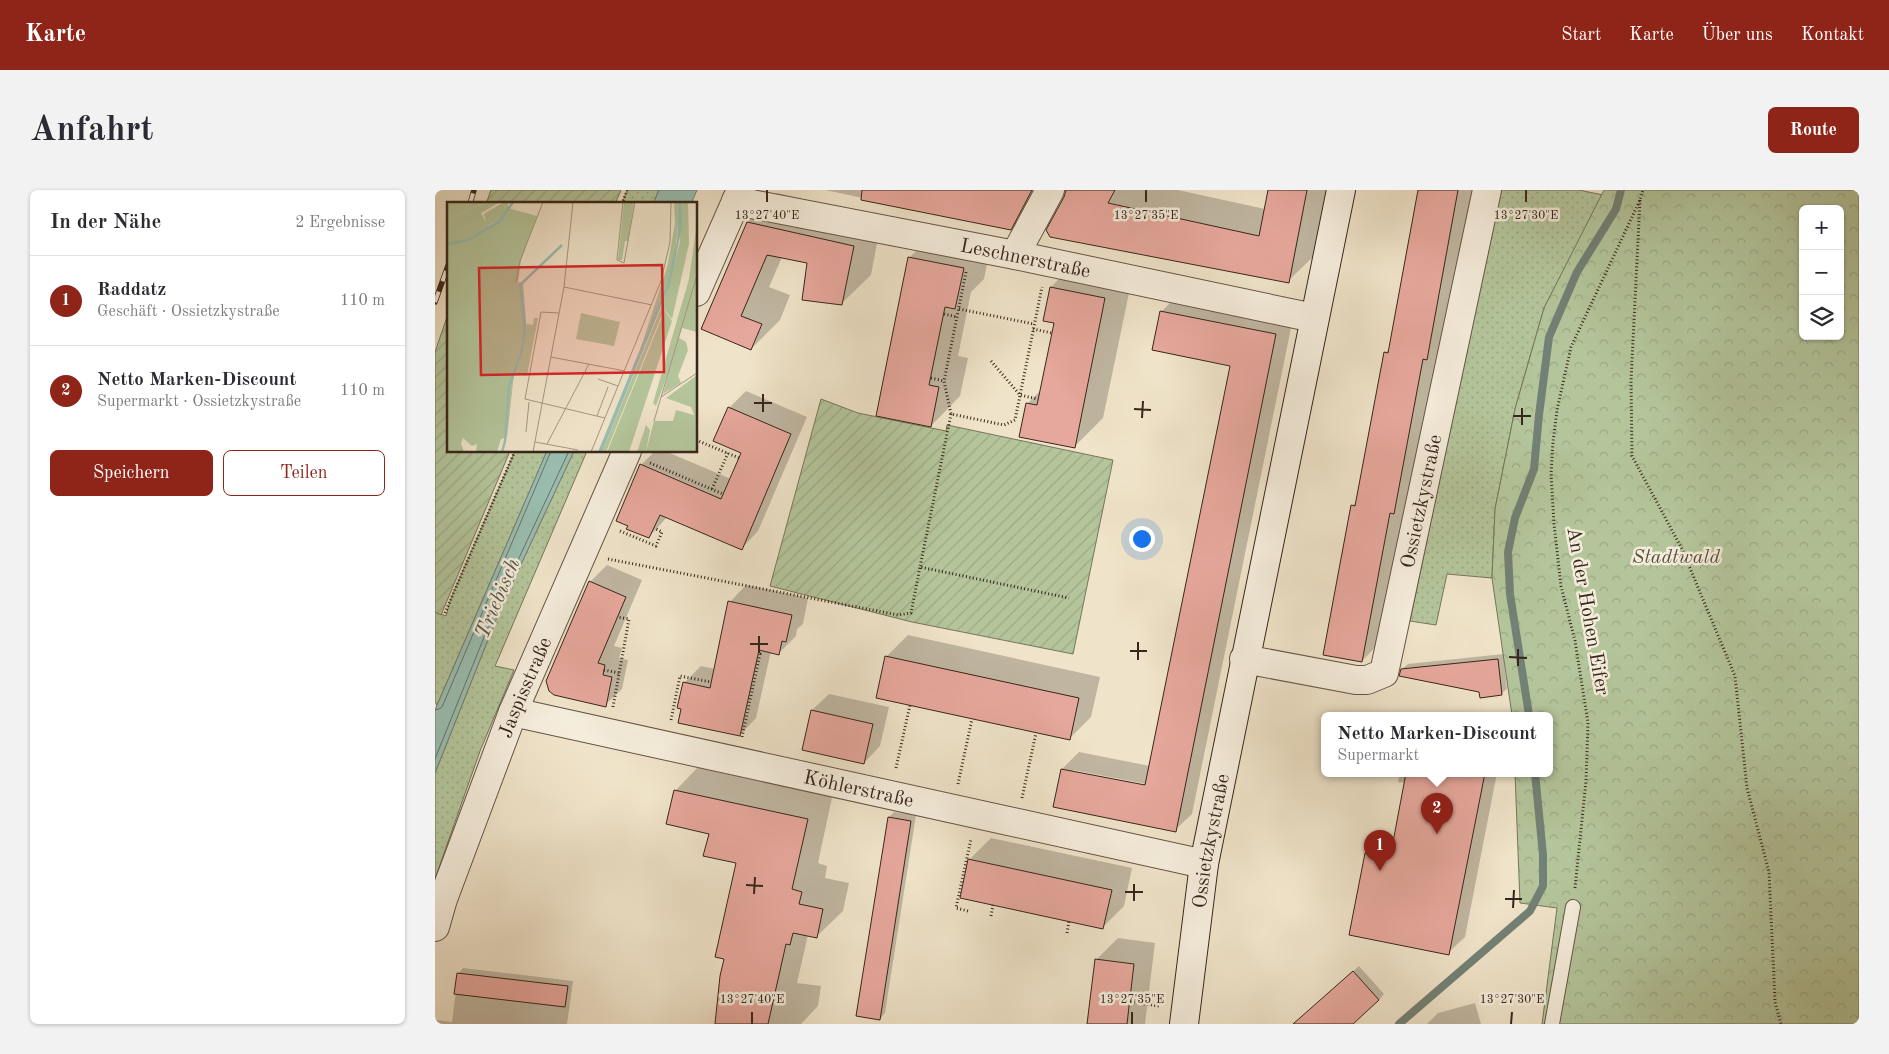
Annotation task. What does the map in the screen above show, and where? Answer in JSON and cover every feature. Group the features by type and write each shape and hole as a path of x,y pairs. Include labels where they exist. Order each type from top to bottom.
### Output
{"street":[{"path":"1015,255 1050,190"},
{"name":"Ossietzkystraße","path":"1184,1024 1204,864 1244,659 1341,190"},
{"name":"Ossietzkystraße","path":"1244,659 1356,680 1367,680 1384,673 1487,190"},
{"path":"697,290 739,195"},
{"name":"Leschnerstraße","path":"739,195 971,247 1314,318"},
{"name":"Jaspisstraße","path":"435,927 443,899 513,712 626,452"},
{"name":"Köhlerstraße","path":"513,712 1204,864"}],"lane":[{"path":"1552,1024 1573,906"}],"path":[{"path":"622,202 627,190"},
{"name":"An der Hohen Eifer","path":"1573,906 1586,781 1588,723 1575,641 1560,577 1553,515 1551,473 1553,442 1557,410 1571,347 1643,190"},
{"path":"1640,200 1631,381 1632,456 1682,549 1735,676 1747,788 1769,872 1775,1002 1781,1024"},
{"path":"581,554 898,615 911,613 951,414 944,381 971,247"},
{"path":"951,414 1004,425 1015,420 1047,262"},
{"path":"959,309 1034,324"},
{"path":"944,314 957,317"},
{"path":"1033,329 1052,332"},
{"path":"991,361 1020,395 1038,399"},
{"path":"931,378 944,381"},
{"path":"697,440 739,458"},
{"path":"445,614 515,452"},
{"path":"626,452 723,494"},
{"path":"712,489 728,453"},
{"path":"596,520 656,546 662,532 654,528"},
{"path":"920,568 1069,598"},
{"path":"608,732 629,619 617,617"},
{"path":"737,761 760,654 758,654"},
{"path":"604,670 619,673"},
{"path":"665,745 680,676 711,682"},
{"path":"890,795 910,706"},
{"path":"968,911 956,908 972,719"},
{"path":"1017,822 1036,733"},
{"path":"991,916 993,905"},
{"path":"1067,933 1069,921"}],"green space":[{"path":"491,190 621,190 616,202 487,202"},
{"path":"627,190 659,190 654,202 623,202"},
{"path":"1500,190 1579,190 1603,195 1544,308 1515,409 1495,509 1492,578 1447,574 1436,625 1410,621"},
{"name":"Stadtwald","path":"1604,190 1859,190 1859,1024 1542,1024 1557,908 1520,903 1515,777 1553,777 1553,712 1512,712 1492,578 1495,509 1515,409 1544,308"},
{"path":"447,317 447,452 510,452 441,615 435,612 435,352"},
{"path":"821,399 858,413 946,431 947,425 1113,460 1073,654 912,622 770,586"},
{"path":"515,452 547,452 437,705 435,702 435,612 446,616 451,598"},
{"path":"574,452 587,452 495,666 514,670 480,751 435,879 435,773 501,607"}],"water":[{"path":"659,190 697,190 692,202 654,202"},
{"name":"Triebisch","path":"547,452 574,452 501,607 435,773 435,710"}],"building":[{"path":"862,190 1032,190 1011,230 861,200"},
{"path":"1066,190 1115,190 1108,203 1259,236 1268,190 1307,190 1289,283 1050,237 1046,230"},
{"path":"1418,190 1458,190 1427,360 1423,359 1394,514 1390,513 1362,662 1323,655 1351,505 1355,506 1384,352 1388,353"},
{"path":"747,222 854,246 842,305 802,300 807,263 767,255 741,316 762,324 751,350 701,329"},
{"path":"908,257 964,268 955,309 945,307 929,385 939,387 931,427 876,416"},
{"path":"1050,287 1105,298 1075,448 1019,437 1026,403 1037,405 1054,323 1043,321"},
{"path":"1160,311 1276,334 1176,832 1053,807 1061,769 1145,785 1230,366 1152,350"},
{"path":"728,407 791,434 742,550 660,515 649,538 626,529 628,526 616,521 640,464 721,499 741,453 713,441"},
{"path":"589,581 626,597 598,663 605,665 603,675 612,677 606,707 554,695 549,691 546,681"},
{"path":"728,601 792,615 786,642 782,641 779,655 759,650 740,736 678,723 681,709 677,708 683,682 710,688"},
{"path":"885,656 1079,698 1070,740 876,698"},
{"path":"1498,659 1502,695 1480,698 1479,692 1399,676 1401,669"},
{"path":"811,710 873,724 864,764 802,750"},
{"path":"1405,777 1484,777 1449,955 1349,935 1365,853 1390,858"},
{"path":"674,790 808,819 792,889 802,892 799,904 823,909 817,938 793,933 790,945 786,944 768,1024 715,1024 720,976 724,959 715,957 736,863 703,856 709,834 666,824"},
{"path":"888,817 911,821 880,1020 856,1016"},
{"path":"968,859 1112,890 1103,929 960,898"},
{"path":"1095,959 1134,964 1127,1024 1087,1024"},
{"path":"1353,971 1379,1000 1353,1024 1293,1024"},
{"path":"457,973 568,986 565,1007 454,994"}],"waterway":[{"path":"1529,712 1510,594 1508,552 1515,518 1534,469 1549,337 1577,272 1616,209 1621,190"},
{"path":"1399,1024 1530,911 1543,886 1543,855 1535,777"}],"railway":[{"path":"471,202 474,190"},
{"path":"435,302 447,269"}],"place":[{"name":"Netto Marken-Discount","path":"1437,834"},
{"name":"Raddatz","path":"1380,871"}]}
